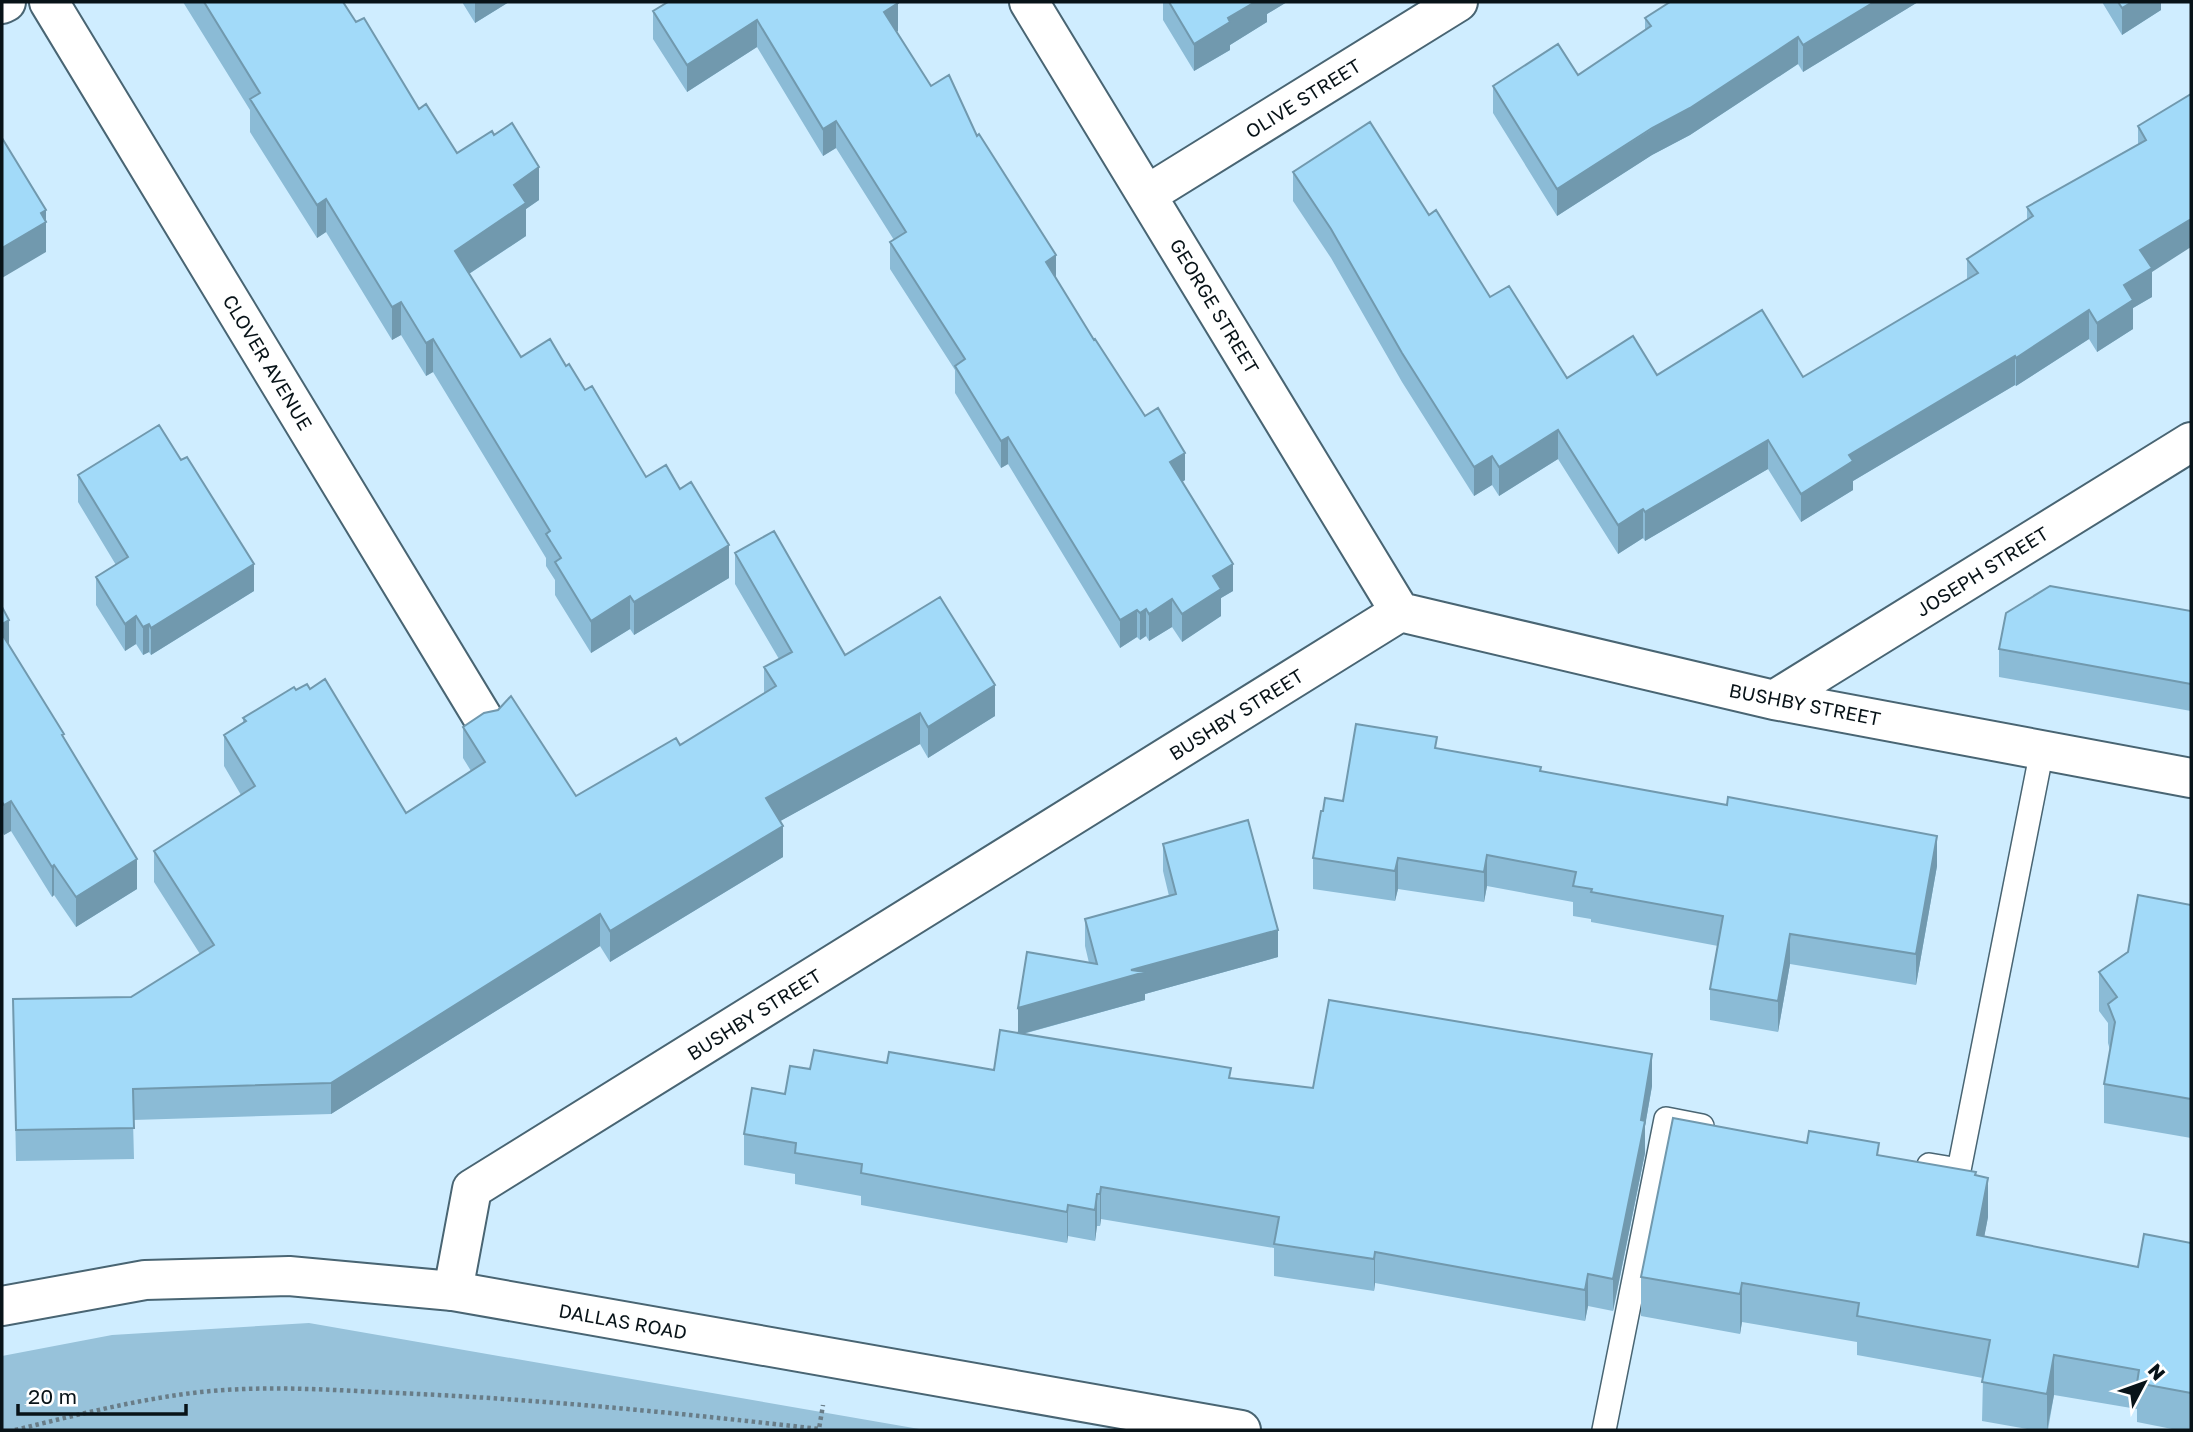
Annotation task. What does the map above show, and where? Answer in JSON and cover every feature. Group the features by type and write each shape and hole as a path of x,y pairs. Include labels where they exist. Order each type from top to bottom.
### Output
{"street":[{"name":"CLOVER AVENUE","path":"49,2 486,723"},
{"name":"GEORGE STREET","path":"1029,2 1400,611"},
{"name":"OLIVE STREET","path":"1148,194 1458,2"},
{"name":"JOSEPH STREET","path":"1774,700 2191,442"},
{"name":"BUSHBY STREET","path":"453,1291 472,1189 1400,611 1774,700 2191,778"},
{"name":"DALLAS ROAD","path":"2,1306 145,1280 289,1276 453,1291 1241,1430"}],"lane":[{"path":"1906,1161 1959,1170 2042,750"},
{"path":"1604,1430 1666,1119 1719,1129"}],"path":[{"path":"15,1430 140,1400 203,1392 271,1388 482,1397 819,1429 832,1359"}],"shaded area":[{"path":"309,1323 925,1430 2,1430 2,1356 112,1335"}],"building":[{"path":"204,2 343,2 356,22 364,18 419,109 426,104 457,153 492,131 494,135 512,123 539,167 514,185 526,203 455,251 521,357 550,339 585,390 592,386 646,477 666,465 680,489 691,482 729,545 634,602 630,596 591,621 555,562 561,558 546,534 550,531 433,339 426,343 401,302 392,307 326,199 317,205 250,99 260,93"},
{"path":"668,2 898,2 884,12 931,86 949,75 977,136 979,134 1056,255 1046,262 1094,340 1145,416 1158,408 1185,453 1170,462 1233,564 1213,576 1221,589 1182,614 1172,599 1149,614 1146,609 1140,613 1137,610 1120,620 1008,437 1001,441 955,366 965,359 890,242 906,232 836,121 823,129 757,20 687,65 653,11"},
{"path":"1169,2 1255,2 1228,18 1230,22 1194,44"},
{"path":"1670,2 1874,2 1803,45 1798,37 1690,108 1652,128 1557,189 1493,86 1558,44 1578,75 1651,26 1645,18"},
{"path":"2118,2 2132,2 2122,8"},
{"path":"2191,94 2191,219 2140,250 2152,268 2124,285 2133,300 2097,323 2089,310 2016,358 2015,356 1849,455 1853,461 1801,494 1768,440 1618,525 1558,430 1499,467 1492,456 1474,467 1402,353 1331,229 1293,172 1370,122 1429,215 1436,210 1490,297 1509,286 1567,378 1633,336 1657,375 1762,310 1803,377 1978,273 1967,259 2033,216 2027,207 2146,140 2138,126"},
{"path":"2,138 46,210 41,213 46,222 2,248"},
{"path":"159,425 181,460 187,457 254,564 151,628 149,624 143,627 136,616 125,624 96,577 128,557 78,475"},
{"path":"774,531 845,655 940,597 995,685 928,727 920,713 766,798 783,826 610,931 600,914 331,1083 133,1089 134,1128 16,1130 13,999 131,997 214,945 154,851 255,786 224,735 246,721 243,718 294,687 296,690 307,684 310,689 325,679 406,813 485,762 463,727 484,713 498,710 511,696 576,796 676,738 680,745 776,686 764,667 792,652 735,553"},
{"path":"2050,586 2191,611 2191,684 1999,649 2006,613"},
{"path":"2,607 9,620 2,624"},
{"path":"2,634 137,859 76,897 54,865 52,867 11,801 4,805 2,802"},
{"path":"1356,724 1437,737 1435,748 1541,767 1540,771 1727,805 1728,797 1937,836 1916,954 1790,934 1778,1001 1710,989 1723,916 1591,892 1592,889 1573,886 1576,872 1487,855 1484,872 1398,858 1395,871 1313,858 1325,798 1343,801"},
{"path":"1248,820 1278,930 1131,970 1145,972 1018,1008 1027,952 1097,964 1085,919 1176,894 1163,844"},
{"path":"2138,895 2191,905 2191,1099 2104,1084 2115,1022 2108,1004 2117,997 2099,972 2128,952"},
{"path":"1329,1000 1652,1054 1641,1120 1645,1121 1613,1279 1588,1274 1585,1290 1375,1252 1374,1259 1274,1244 1279,1217 1101,1187 1100,1194 1097,1194 1095,1210 1068,1205 1067,1212 861,1173 862,1164 795,1153 796,1143 744,1134 752,1088 785,1094 790,1066 810,1069 814,1050 887,1063 889,1052 994,1070 1000,1030 1231,1068 1229,1078 1313,1088"},
{"path":"1673,1118 1807,1143 1809,1131 1879,1143 1877,1155 1976,1172 1975,1175 1988,1178 1977,1235 2138,1267 2144,1234 2191,1243 2191,1393 2137,1383 2139,1370 2054,1355 2047,1394 1982,1382 1990,1340 1857,1316 1859,1303 1742,1283 1740,1294 1641,1277"}]}
